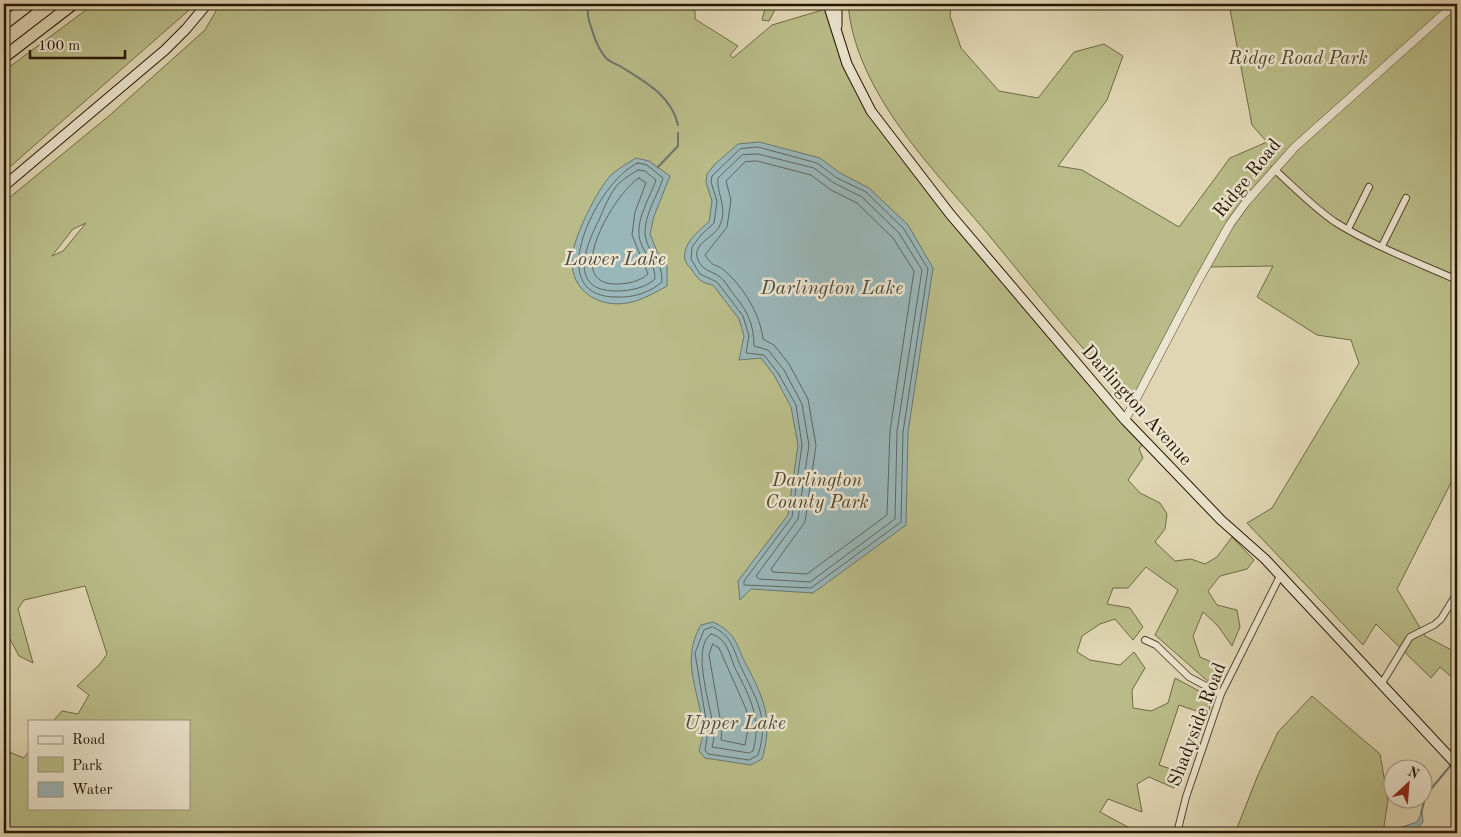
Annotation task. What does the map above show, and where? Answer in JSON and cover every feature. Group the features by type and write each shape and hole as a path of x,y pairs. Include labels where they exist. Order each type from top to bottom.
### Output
{"highway":[{"path":"4,24 30,4"},
{"path":"4,57 73,4"}],"main road":[{"path":"4,186 165,50 207,4"},
{"name":"Darlington Avenue","path":"828,4 855,82 880,126 956,221 1125,420 1221,520 1280,576 1457,765"},
{"name":"Darlington Avenue","path":"837,4 837,34"}],"street":[{"name":"Ridge Road","path":"1125,420 1230,224 1274,169 1295,147 1455,4"},
{"path":"1274,169 1316,208 1348,229 1457,280"},
{"path":"1348,229 1369,187"},
{"path":"1382,246 1406,198"},
{"name":"Shadyside Road","path":"1177,833 1186,797 1221,694 1280,576"},
{"path":"1382,683 1410,637 1434,625 1441,619 1457,594"},
{"path":"1145,640 1156,645 1189,677 1221,694"}],"green space":[{"path":"94,4 193,4 188,11 4,172 4,71"},
{"name":"Darlington County Park","path":"220,4 695,4 695,19 738,46 730,55 733,58 772,25 829,8 841,48 880,126 1145,441 1139,449 1143,458 1128,480 1140,493 1160,503 1167,514 1165,529 1155,542 1175,561 1191,559 1205,564 1217,557 1232,537 1254,560 1247,569 1220,576 1208,591 1217,605 1237,610 1240,627 1232,646 1218,626 1203,612 1193,636 1200,657 1223,667 1211,684 1155,635 1178,590 1146,567 1128,588 1113,588 1107,604 1130,608 1143,627 1133,640 1115,619 1100,624 1082,636 1077,652 1090,660 1120,665 1134,652 1145,668 1132,690 1133,708 1151,711 1168,703 1175,678 1212,698 1208,715 1179,705 1159,765 1183,773 1174,788 1149,777 1137,784 1142,812 1108,799 1100,812 1139,833 4,833 4,750 24,758 28,752 28,810 190,810 190,720 54,720 62,711 78,714 89,695 77,686 100,664 107,654 85,586 24,600 18,609 33,663 19,656 4,628 4,206 9,198 110,115 205,30","holes":["86,223 63,251 52,256 73,229"]},
{"path":"766,4 778,4 769,21 762,20"},
{"name":"Ridge Road Park","path":"848,4 951,4 950,16 961,48 999,91 1038,98 1074,52 1104,44 1123,56 1107,100 1058,166 1082,170 1179,227 1230,158 1267,142 1252,125 1229,4 1457,4 1457,471 1397,589 1425,636 1457,653 1457,682 1440,667 1431,678 1376,624 1363,645 1247,523 1272,508 1359,363 1351,340 1317,335 1257,297 1273,266 1207,267 1132,402 1060,322 902,130 882,100 866,70 854,37"},
{"path":"1312,696 1380,754 1384,777 1384,810 1386,810 1383,833 1235,833 1258,775 1278,732"}],"water":[{"name":"Darlington Lake","path":"759,142 820,158 840,173 869,188 908,225 933,268 908,432 906,525 813,593 751,589 740,600 738,581 788,515 798,445 791,407 774,375 761,358 739,360 744,336 739,319 713,285 703,282 696,276 686,261 685,254 688,243 709,222 712,201 706,182 707,174 715,164 738,144"},
{"name":"Lower Lake","path":"636,158 649,161 670,176 654,216 650,234 658,254 667,266 667,286 632,302 620,304 599,301 582,289 576,280 573,270 573,249 587,215 605,182 614,172"},
{"name":"Upper Lake","path":"713,622 732,635 763,700 767,722 765,745 762,759 751,765 705,758 699,751 703,732 691,665 692,652 701,625"},
{"path":"1422,812 1423,822 1414,833 1392,833 1399,828 1417,822"}],"waterway":[{"path":"589,4 588,14 590,23 599,48 606,58 657,91 670,106 678,125"},
{"path":"658,167 678,146 678,133"},
{"path":"1421,813 1426,795 1451,765"}]}
